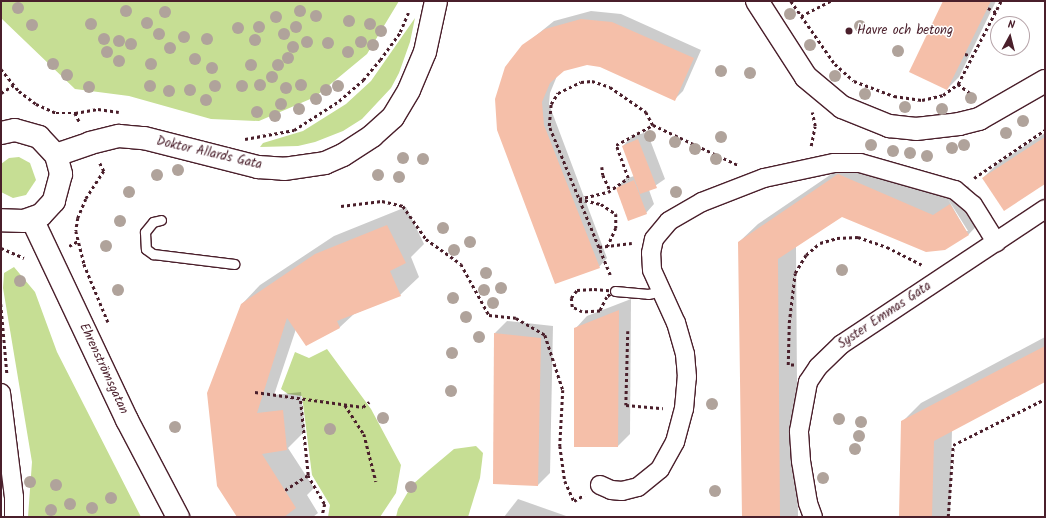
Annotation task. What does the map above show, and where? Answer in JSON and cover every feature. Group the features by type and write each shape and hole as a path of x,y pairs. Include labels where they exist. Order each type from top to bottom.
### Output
{"street":[{"name":"Doktor Allards Gata","path":"56,155 90,143 119,136 144,138 258,167 284,169 325,162 343,155 372,136 393,117 409,90 425,52 436,1"},
{"path":"757,1 787,50 811,82 842,107 889,126 934,128 979,119 1045,81"},
{"path":"1,133 15,130 27,132 49,145 56,155 61,174 58,193 48,209 32,219 16,222 1,220"},
{"path":"600,485 611,490 622,490 638,487 660,469 675,442 684,409 686,377 685,354 676,323 652,270 651,253 654,239 669,221 702,202 764,178 834,163 860,163 955,190 973,205 996,242"},
{"name":"Syster Emmas Gata","path":"813,517 808,503 801,461 800,430 808,382 818,367 842,344 1045,209"},
{"name":"Ehrenströmsgatan","path":"32,219 127,420 178,517"},
{"path":"2,397 14,517"}],"lane":[{"path":"161,220 153,222 145,232 146,249 153,254 234,264"},
{"path":"614,288 648,294 662,291"}],"path":[{"path":"791,1 800,16 835,64 854,81 873,90 922,100 943,95 958,84 1001,1"},
{"path":"800,16 831,1"},
{"path":"988,8 996,12"},
{"path":"243,139 294,130 339,101 363,80 380,60 400,32 410,9"},
{"path":"965,54 972,56"},
{"path":"1,69 14,85 36,104 56,113 75,113 98,109 124,113"},
{"path":"579,199 610,190 628,178 616,145 653,125 646,112 610,87 592,81 581,82 558,93 551,104 548,117 549,126 610,277"},
{"path":"958,84 977,98"},
{"path":"1,93 14,85"},
{"path":"75,113 104,171 86,199 78,218 76,231 84,264 111,330"},
{"path":"972,180 1045,130"},
{"path":"602,168 603,175 610,190"},
{"path":"579,199 601,204 616,214 616,228 608,246"},
{"path":"341,206 382,201 403,206 426,239 461,264 489,315 516,318 544,335 563,390 560,446 565,481 574,501 600,485"},
{"path":"818,367 788,365 789,323 795,273 811,251 820,243 837,238 858,237 888,247 928,266"},
{"path":"599,247 634,243"},
{"path":"614,288 600,311 582,312 572,307 571,298 577,290 614,288"},
{"path":"1,304 7,371 2,397"},
{"path":"628,330 626,405 684,409"},
{"path":"255,392 363,407 369,402"},
{"path":"300,398 308,475 325,504 322,517"},
{"path":"948,517 953,446 1045,399"},
{"path":"344,404 364,434 376,481"},
{"path":"285,490 308,475"}],"green space":[{"path":"1,1 399,1 367,54 315,97 259,121 211,119 129,96 75,89 1,18"},
{"path":"415,18 410,42 399,73 391,88 362,119 343,131 315,142 298,146 260,147 263,143 303,131 346,104 371,81"},
{"path":"19,157 30,163 36,180 26,195 13,198 1,192 1,164 9,158"},
{"path":"14,267 35,292 57,352 141,517 28,517 32,462 3,288 4,273"},
{"path":"327,349 371,409 401,465 396,493 380,517 328,517 330,505 312,475 302,396 288,394 281,389 295,352 309,358"},
{"path":"476,446 483,453 480,478 468,517 396,517 398,509 412,485 454,449"}],"building":[{"path":"943,1 991,1 947,90 909,72"},
{"path":"581,19 612,22 694,58 675,101 600,67 587,65 564,71 550,83 542,102 544,125 600,268 555,284 497,130 495,99 505,67 522,45 545,29"},
{"path":"1045,137 1045,184 1004,211 982,178"},
{"path":"638,139 657,188 640,194 622,146"},
{"path":"838,174 933,215 950,204 969,235 945,250 926,252 842,217 778,259 780,517 742,517 738,242"},
{"path":"634,180 647,214 628,221 616,188"},
{"path":"387,225 406,263 390,271 401,296 337,321 340,328 306,346 287,318 257,413 283,410 287,450 262,454 296,508 284,517 237,517 217,486 207,393 241,304 315,254"},
{"path":"619,310 618,447 574,447 574,328"},
{"path":"494,333 541,338 538,486 493,484"},
{"path":"1045,346 1045,382 934,441 932,517 899,517 901,421"}],"place":[{"name":"Havre och betong","path":"849,31"}]}
